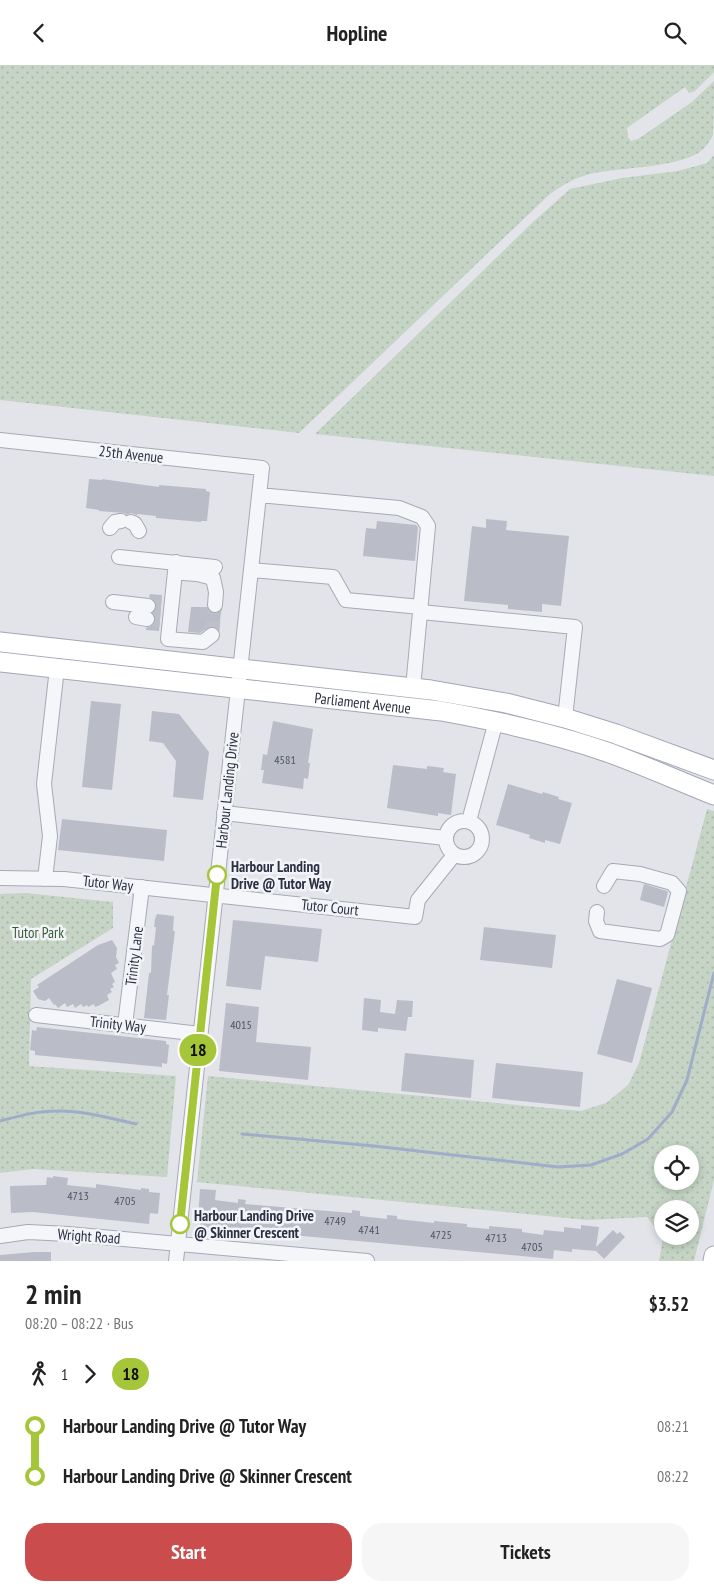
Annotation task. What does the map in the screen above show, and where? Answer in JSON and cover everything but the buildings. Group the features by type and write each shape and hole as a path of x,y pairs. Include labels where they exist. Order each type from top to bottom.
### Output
{"main road":[{"name":"Parliament Avenue","path":"0,642 413,688 506,703 565,718 616,734 714,770"},
{"name":"Parliament Avenue","path":"0,662 441,711 496,721 546,733 607,752 714,795"},
{"path":"713,1261 714,1256"}],"street":[{"name":"25th Avenue","path":"0,441 262,468"},
{"name":"Harbour Landing Drive","path":"176,1261 262,468"},
{"path":"259,495 399,509 422,517 428,526 413,688"},
{"path":"119,557 213,578 216,592 215,605"},
{"path":"175,568 215,567"},
{"path":"175,568 156,614 168,639 203,642 212,635"},
{"path":"251,570 333,577 346,600 575,627 565,718"},
{"path":"113,602 156,614"},
{"path":"45,879 50,836 44,784 57,668"},
{"path":"469,821 496,721"},
{"path":"224,813 445,838"},
{"path":"469,821 476,825 481,832 481,845 471,856 460,857 454,855 447,846 445,838 448,829 454,823 469,821"},
{"name":"Tutor Court","path":"215,894 414,917 418,901 454,855"},
{"path":"597,912 596,921 600,931 660,939 667,935 679,891 672,883 640,874 613,871 604,886"},
{"name":"Tutor Way","path":"0,878 45,879 215,894"},
{"name":"Trinity Lane","path":"126,1025 142,887"},
{"name":"Trinity Way","path":"36,1015 200,1034"},
{"name":"Wright Road","path":"0,1236 28,1233 68,1234 367,1261"}],"green space":[{"path":"0,65 714,65 714,72 695,91 689,93 685,87 627,128 628,137 631,141 638,139 692,102 714,81 713,135 704,149 693,156 665,164 590,174 569,182 550,194 299,433 0,400"},
{"path":"714,155 714,476 315,434 532,223 570,189 622,178 678,171 707,163"},
{"path":"707,809 714,811 714,1180 699,1241 699,1200 654,1200 654,1226 647,1217 587,1220 197,1182 208,1076 581,1111 606,1103 628,1085 639,1063"},
{"name":"Tutor Park","path":"25,893 113,902 113,928 31,979 29,1066 176,1076 167,1177 33,1169 0,1173 0,894"},
{"path":"662,1245 698,1245 694,1261 659,1261"}],"waterway":[{"path":"242,1134 374,1146 558,1167 591,1165 622,1154 648,1139 672,1112 687,1080 714,973"},
{"path":"0,1121 35,1113 66,1111 97,1115 136,1124"}],"tunnel":[{"path":"212,635 215,605"},
{"path":"148,606 161,607"},
{"path":"147,619 160,620"}],"bus line":[{"name":"18","path":"180,1224 217,875"}],"place":[{"name":"Harbour Landing Drive @ Tutor Way","path":"217,875"},
{"name":"Harbour Landing Drive @ Skinner Crescent","path":"180,1224"}]}
